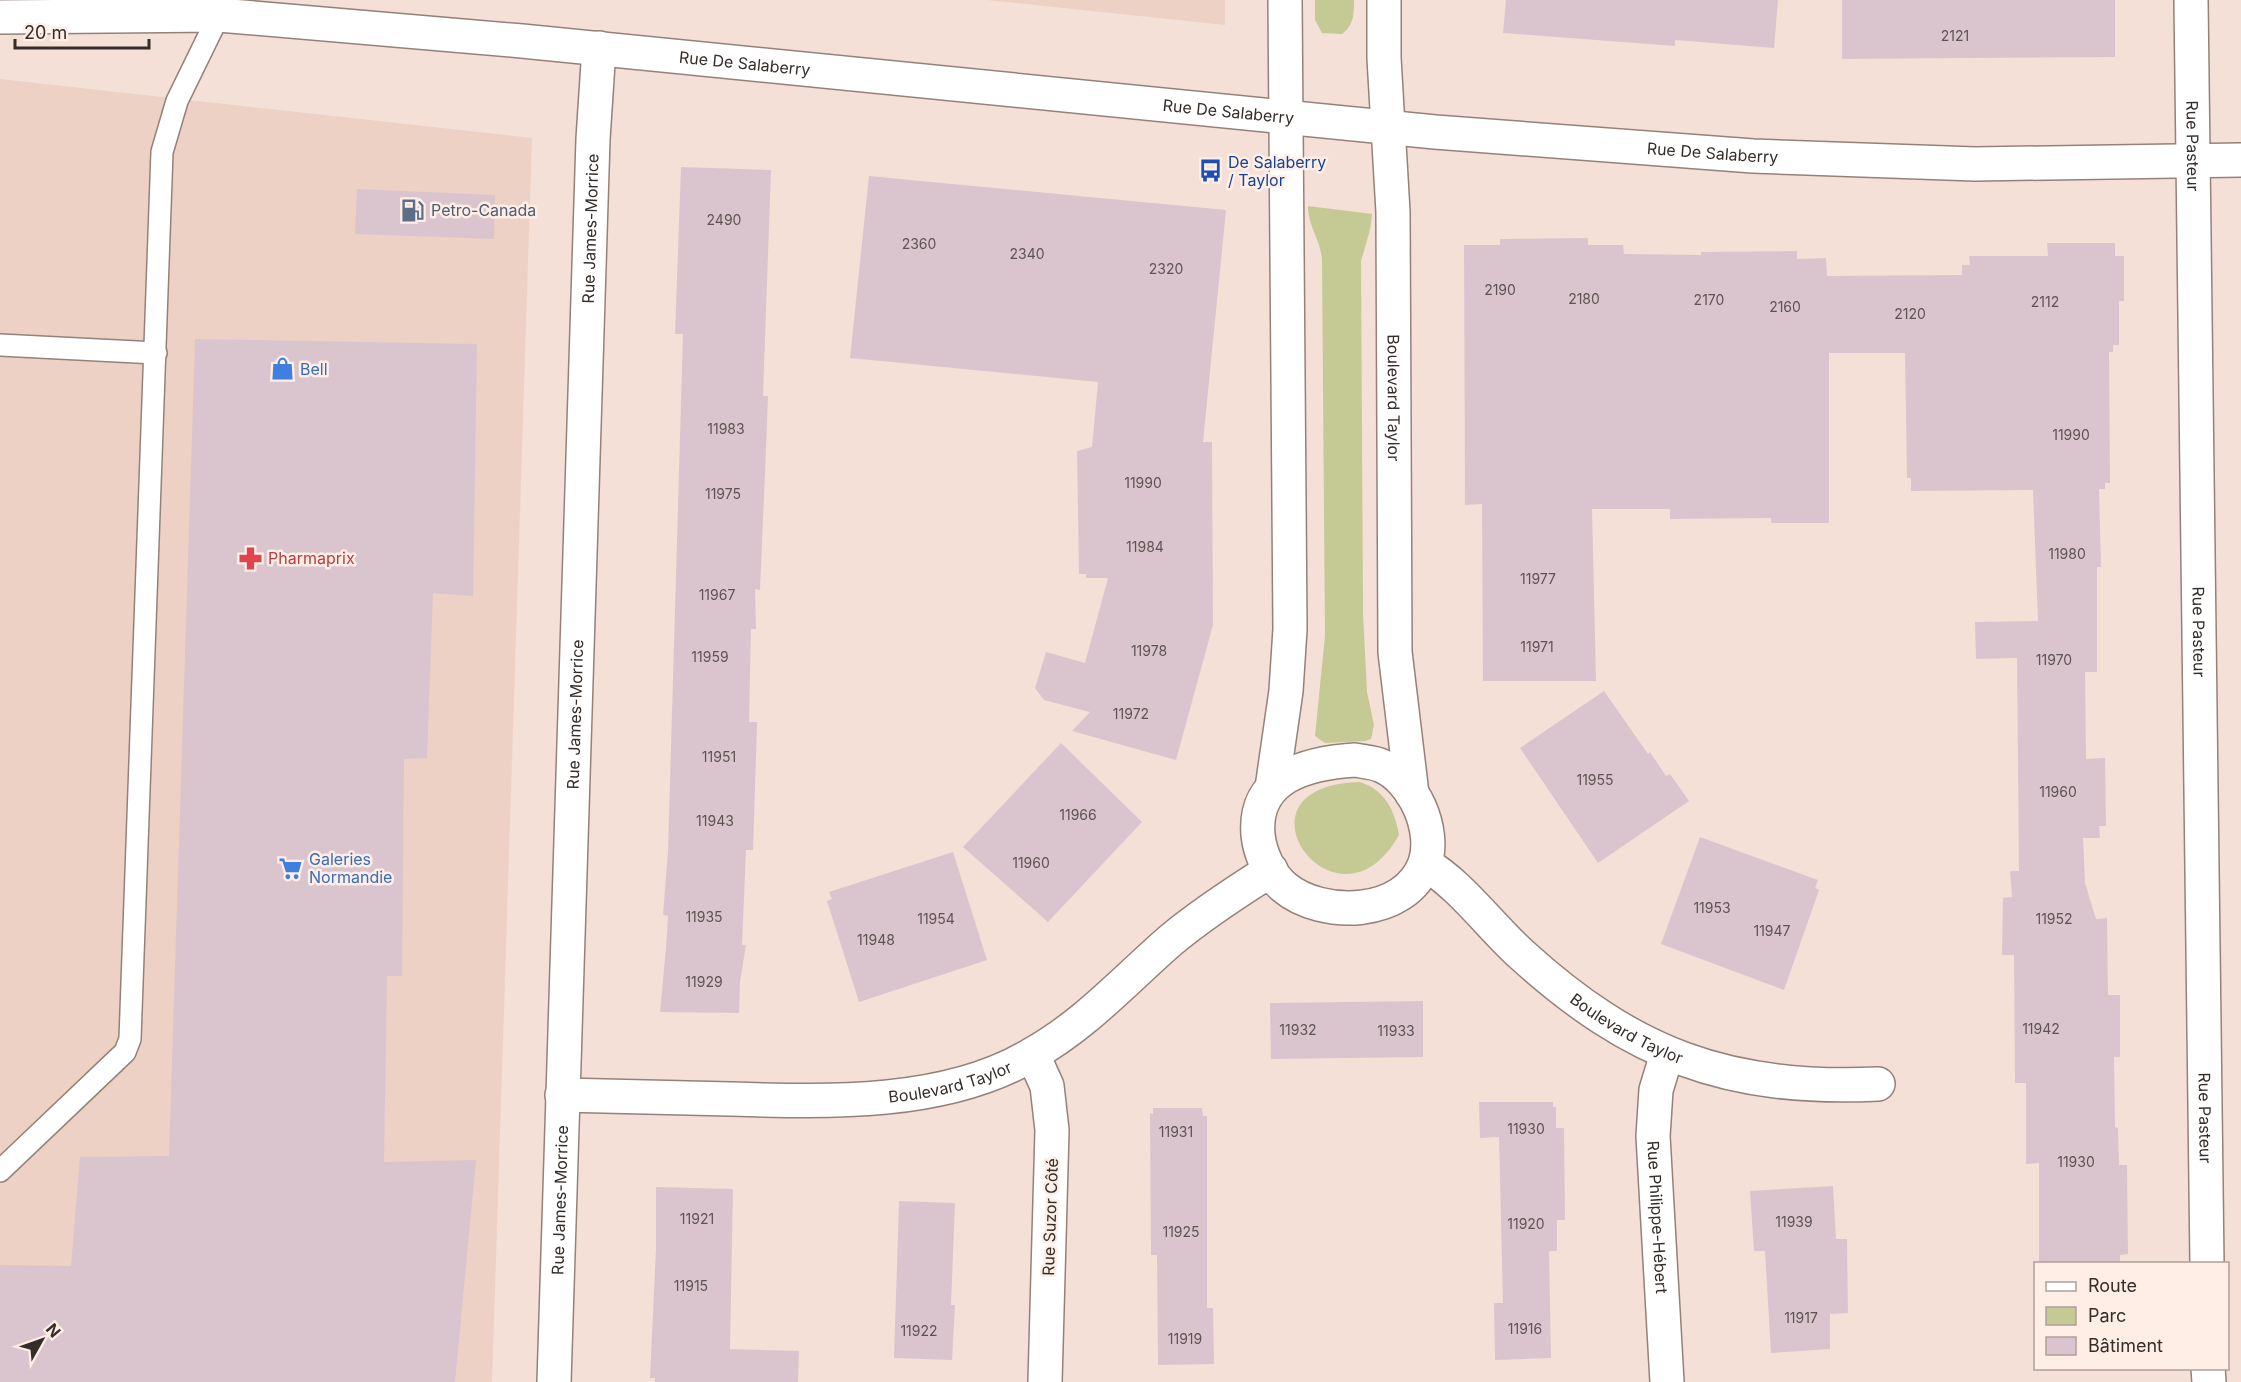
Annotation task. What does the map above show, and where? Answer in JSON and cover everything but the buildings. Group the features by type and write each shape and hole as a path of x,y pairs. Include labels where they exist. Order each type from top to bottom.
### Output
{"street":[{"name":"Rue De Salaberry","path":"146,0 219,15"},
{"path":"1272,788 1298,771 1313,765 1355,760 1381,765 1412,794 1425,823 1427,845 1425,864 1410,884 1398,894 1370,907 1329,908 1307,903 1279,883 1259,845 1258,829 1261,806 1272,788 1286,692 1290,629 1285,0"},
{"name":"Boulevard Taylor","path":"1384,0 1393,212 1395,652 1412,794"},
{"name":"Rue Pasteur","path":"2191,0 2207,1262"},
{"name":"Rue De Salaberry","path":"0,17 219,15 599,48 1388,127 1654,150 1830,160 1964,164 2241,160"},
{"name":"Rue James-Morrice","path":"554,1382 593,139 599,48"},
{"name":"Boulevard Taylor","path":"1425,864 1445,877 1503,938 1583,1005 1618,1029 1667,1054 1707,1069 1742,1076 1829,1084 1878,1083"},
{"name":"Boulevard Taylor","path":"562,1095 850,1100 956,1084 1003,1070 1033,1055 1109,998 1198,918 1271,870"},
{"name":"Rue Philippe-Hébert","path":"1667,1054 1656,1090 1653,1136 1667,1382"},
{"name":"Rue Suzor Côté","path":"1033,1055 1047,1086 1052,1130 1045,1382"}],"lane":[{"path":"0,1171 125,1052 130,1039 162,152 177,101 219,15"},
{"path":"0,345 156,353"}],"shaded area":[{"path":"987,0 1225,0 1225,25"},
{"path":"0,79 532,138 492,1382 0,1382"}],"green space":[{"path":"1315,0 1354,0 1352,19 1346,31 1342,34 1322,33 1315,20"},
{"path":"1308,206 1372,214 1361,261 1363,614 1367,692 1374,725 1371,739 1365,741 1325,743 1315,736 1325,636 1322,260"},
{"path":"1360,782 1376,790 1387,802 1395,818 1399,835 1374,865 1347,874 1323,868 1304,851 1295,829 1299,807 1319,790"}],"place":[{"name":"De Salaberry / Taylor","path":"1210,171"},
{"name":"Petro-Canada","path":"413,210"},
{"name":"Bell","path":"282,369"},
{"name":"Pharmaprix","path":"250,558"},
{"name":"Galeries Normandie","path":"291,868"}]}
